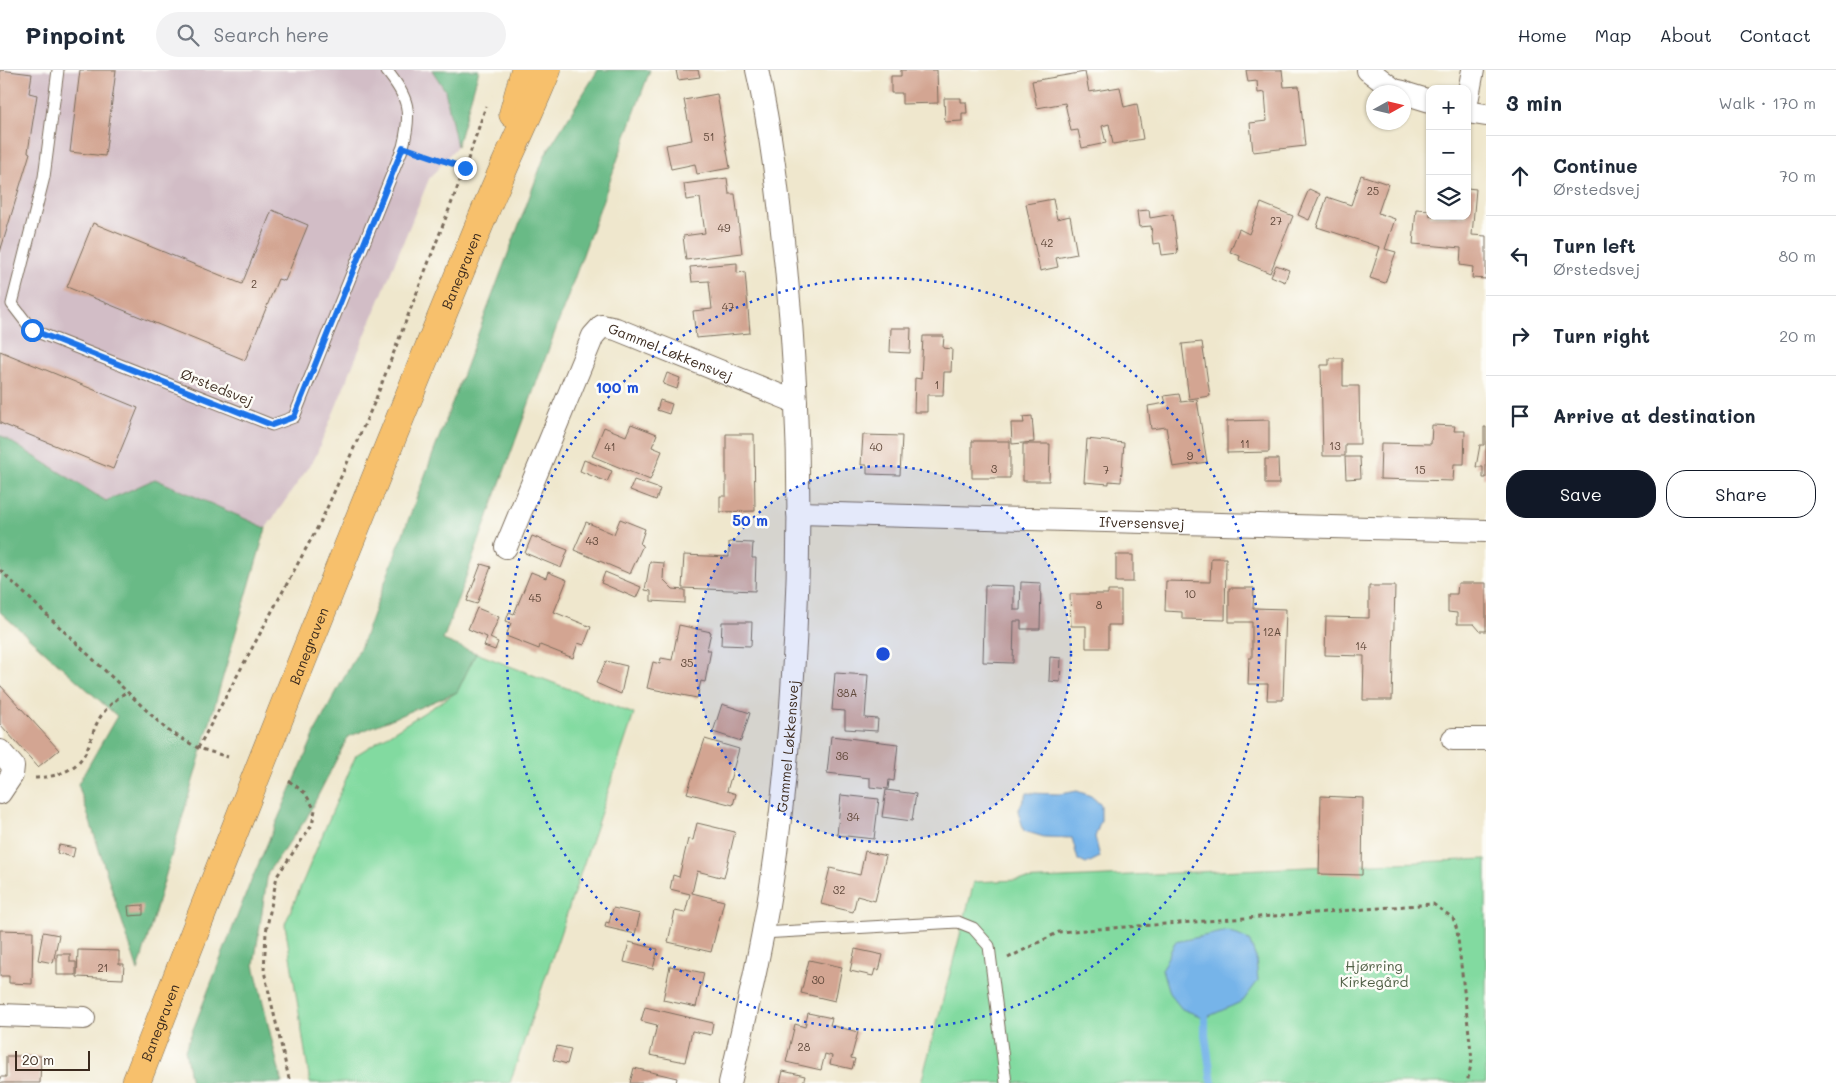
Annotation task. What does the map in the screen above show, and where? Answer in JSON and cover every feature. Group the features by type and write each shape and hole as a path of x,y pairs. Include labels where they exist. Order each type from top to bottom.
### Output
{"main road":[{"name":"Banegraven","path":"484,211 525,70"},
{"name":"Banegraven","path":"136,1083 265,750 484,211 525,124 547,70"}],"street":[{"name":"Gammel Løkkensvej","path":"730,1083 752,991 776,853 788,745 795,631 798,513 795,354 779,205 757,70"},
{"path":"1368,70 1388,85"},
{"path":"1470,85 1473,70"},
{"path":"1411,95 1426,100"},
{"path":"1471,113 1486,115"},
{"name":"Gammel Løkkensvej","path":"506,547 593,336 602,326 616,329 796,402"},
{"name":"Ifversensvej","path":"798,513 1486,531"},
{"path":"1453,739 1486,739"},
{"path":"0,751 12,766 6,784"},
{"path":"0,1015 84,1018"}],"lane":[{"name":"Ørstedsvej","path":"58,70 44,177 12,304 32,330 272,425 294,417 403,147 408,126 407,106 402,89 386,70"},
{"path":"762,933 958,922 973,928 989,946 1006,1083"}],"path":[{"path":"198,748 322,519 375,400 465,168 489,97"},
{"path":"403,147 465,168"},
{"path":"0,570 167,730 198,748 228,757"},
{"path":"6,784 29,778 56,777 70,770 86,752 97,722 112,703 126,692"},
{"path":"289,780 305,793 315,810 312,825 277,876 266,932 264,971 290,1083"},
{"path":"992,966 1059,932 1433,904 1453,918 1457,930 1472,1060 1467,1083"}],"shaded area":[{"path":"0,70 432,70 445,90 457,146 429,179 315,458 266,528 155,479 106,501 0,435"}],"green space":[{"path":"432,70 479,70 457,146 445,90"},
{"path":"598,70 650,70 443,640 476,653 457,692 348,737 306,819 268,872 254,965 282,1083 191,1083 185,1050 249,886 318,726 361,646 545,155"},
{"path":"0,435 106,501 155,479 266,528 138,971 78,784 117,716 0,612"},
{"path":"476,653 634,714 510,1083 310,1083 285,924 356,755 457,692"},
{"name":"Hjørring Kirkegård","path":"1486,859 1486,1083 921,1083 974,882"}],"water":[{"path":"1077,791 1091,796 1101,805 1101,820 1095,837 1100,857 1086,864 1078,860 1072,838 1044,837 1024,831 1018,811 1027,793 1061,794"},
{"path":"1228,931 1249,940 1256,958 1258,981 1243,1001 1205,1018 1182,1009 1169,993 1162,969 1175,942"}],"building":[{"path":"0,70 32,74 29,93 37,95 28,152 30,153 0,252"},
{"path":"80,70 116,70 105,156 70,152"},
{"path":"676,70 698,70 700,77 678,80"},
{"path":"901,70 937,70 938,103 902,104 902,93 891,93 891,76 901,76"},
{"path":"1246,70 1282,70 1284,87 1299,86 1305,146 1253,152 1250,123 1267,121 1265,92 1258,93 1257,81 1248,82"},
{"path":"1085,72 1089,92 1120,87 1124,107 1137,104 1143,139 1113,144 1109,124 1102,126 1106,143 1082,148 1078,130 1071,131 1065,103 1037,108 1032,81"},
{"path":"717,94 730,168 697,174 695,164 671,169 666,145 692,140 684,100"},
{"path":"944,98 961,98 961,102 966,102 967,113 962,113 962,121 945,122"},
{"path":"1361,175 1388,184 1378,213 1395,219 1385,249 1396,252 1385,283 1370,278 1380,247 1317,227 1327,197 1351,205"},
{"path":"727,178 729,194 735,194 742,253 686,260 683,236 705,233 700,198 686,200 684,184"},
{"path":"1471,188 1476,189 1472,235 1486,236 1486,279 1472,278 1473,267 1460,265 1461,248 1413,244 1416,209 1426,210 1426,220 1471,220"},
{"path":"1309,189 1320,194 1309,220 1298,215"},
{"path":"1053,199 1057,219 1070,216 1077,254 1056,258 1058,267 1040,271 1026,204"},
{"path":"1261,203 1293,216 1270,273 1239,260 1240,256 1230,252 1239,229 1249,234"},
{"path":"272,210 308,225 285,281 278,279 245,360 67,287 93,223 242,284"},
{"path":"1149,210 1150,218 1173,214 1178,253 1162,255 1160,243 1153,244 1151,226 1139,227 1137,211"},
{"path":"737,263 737,273 745,272 750,333 696,338 693,311 712,309 709,281 692,282 690,267"},
{"path":"1276,265 1289,270 1285,282 1271,276"},
{"path":"891,328 911,328 910,353 890,352"},
{"path":"923,336 944,336 943,348 952,349 951,372 944,372 943,395 927,395 927,412 914,412 915,378 921,379"},
{"path":"1202,342 1210,396 1189,399 1182,344"},
{"path":"0,351 138,408 113,469 0,423"},
{"path":"1329,358 1343,358 1343,386 1359,386 1360,444 1345,444 1345,456 1323,456 1321,365 1329,365"},
{"path":"667,373 680,378 677,389 663,384"},
{"path":"1179,394 1181,402 1197,400 1207,462 1173,467 1166,427 1151,429 1148,406 1166,403 1164,396"},
{"path":"660,400 672,404 669,414 657,410"},
{"path":"1032,416 1034,442 1012,444 1011,423 1024,423 1023,417"},
{"path":"1269,420 1269,452 1227,453 1227,421"},
{"path":"631,424 657,434 652,447 662,451 650,480 592,456 604,427 626,436"},
{"path":"1432,425 1455,426 1454,431 1465,431 1464,464 1454,464 1453,481 1380,479 1381,443 1431,444"},
{"path":"1484,427 1486,427 1486,478 1483,478 1483,467 1476,467 1480,445 1484,445"},
{"path":"726,434 754,434 755,511 720,512 720,496 726,496"},
{"path":"863,435 902,436 900,475 867,474 867,465 861,465"},
{"path":"1087,439 1124,443 1121,482 1109,481 1109,484 1084,482"},
{"path":"972,441 1010,441 1010,478 972,478"},
{"path":"1023,444 1050,444 1049,481 1023,481"},
{"path":"1345,457 1360,457 1361,478 1346,479"},
{"path":"1265,459 1278,459 1279,484 1265,484"},
{"path":"584,460 612,471 607,482 580,471"},
{"path":"634,480 660,489 656,500 630,490"},
{"path":"620,519 645,529 640,544 643,545 630,574 574,550 586,522 614,534"},
{"path":"532,536 568,550 561,568 525,553"},
{"path":"729,542 753,543 752,558 756,558 755,591 682,588 684,555 729,557"},
{"path":"1116,555 1133,555 1133,582 1116,582"},
{"path":"1211,558 1226,558 1225,620 1182,619 1182,612 1165,611 1166,581 1210,582"},
{"path":"650,562 664,563 663,579 673,589 685,590 685,603 651,601 651,591 645,590"},
{"path":"481,564 491,567 477,604 467,601"},
{"path":"531,572 546,578 548,572 567,580 554,612 591,627 584,645 578,643 573,658 540,645 539,649 506,636 511,623 506,621 509,612 514,614"},
{"path":"605,572 641,587 636,598 601,583"},
{"path":"1021,582 1041,583 1040,629 1021,629 1021,621 1014,621 1013,663 983,662 985,585 1014,586 1014,610 1020,610"},
{"path":"1458,583 1486,583 1486,631 1480,631 1474,624 1457,624 1457,613 1448,612 1448,594 1457,594"},
{"path":"1369,586 1395,586 1392,700 1363,700 1364,656 1325,655 1326,617 1369,618"},
{"path":"1229,588 1254,588 1253,608 1286,609 1283,700 1267,700 1268,684 1248,684 1249,658 1252,658 1252,622 1229,622"},
{"path":"1108,591 1121,591 1121,625 1108,625 1108,648 1086,648 1086,626 1071,626 1070,594 1108,594"},
{"path":"477,608 499,617 490,638 498,642 495,650 484,646 487,637 468,629"},
{"path":"722,622 752,622 751,646 721,645"},
{"path":"679,625 711,632 707,650 711,650 705,682 701,681 697,698 647,688 653,662 660,664 661,658 672,660"},
{"path":"1050,657 1061,658 1060,682 1049,681"},
{"path":"606,661 627,666 621,694 596,683"},
{"path":"835,673 868,675 865,718 878,719 877,731 845,729 845,711 832,710"},
{"path":"0,685 59,750 38,767 0,724"},
{"path":"722,704 750,713 741,741 713,732"},
{"path":"831,736 898,744 894,781 889,780 888,789 870,787 870,778 827,773"},
{"path":"705,739 739,749 727,791 736,794 733,805 687,793"},
{"path":"886,790 916,794 912,821 882,817"},
{"path":"841,795 879,799 874,839 837,835"},
{"path":"1321,796 1363,798 1362,875 1319,874"},
{"path":"697,823 735,832 724,878 697,871 692,893 724,901 711,952 668,942 675,911 685,913 690,894 670,889 673,875 679,877 688,839 693,840"},
{"path":"59,845 75,848 73,857 57,853"},
{"path":"865,851 886,856 875,901 857,896 853,912 821,904 830,868 860,875"},
{"path":"143,905 143,915 129,916 128,906"},
{"path":"613,908 640,914 635,934 605,927 606,922 609,923"},
{"path":"0,930 33,931 32,984 9,983 9,976 0,976"},
{"path":"43,932 59,935 53,963 38,960"},
{"path":"629,942 658,949 653,969 624,962"},
{"path":"855,949 883,955 879,971 875,969 873,976 850,971"},
{"path":"78,950 119,951 119,964 124,964 123,979 77,977"},
{"path":"57,954 70,954 70,962 76,962 76,975 57,975"},
{"path":"809,960 842,967 835,1001 801,993"},
{"path":"670,966 704,973 696,1007 663,1000"},
{"path":"645,1007 713,1023 711,1035 692,1031 685,1062 650,1055 657,1025 641,1021"},
{"path":"808,1013 832,1018 830,1025 858,1032 851,1058 855,1059 852,1069 830,1064 832,1056 825,1054 821,1070 786,1062 795,1024 805,1027"},
{"path":"557,1046 571,1049 567,1064 553,1060"},
{"path":"6,1056 41,1056 40,1083 0,1083 0,1077 6,1077"},
{"path":"634,1068 677,1078 676,1083 630,1083"},
{"path":"783,1071 805,1076 803,1083 780,1083"}],"waterway":[{"path":"1205,1018 1205,1035 1212,1083"}],"route":[{"path":"32,330 272,425 294,417 403,147 465,168"}]}
